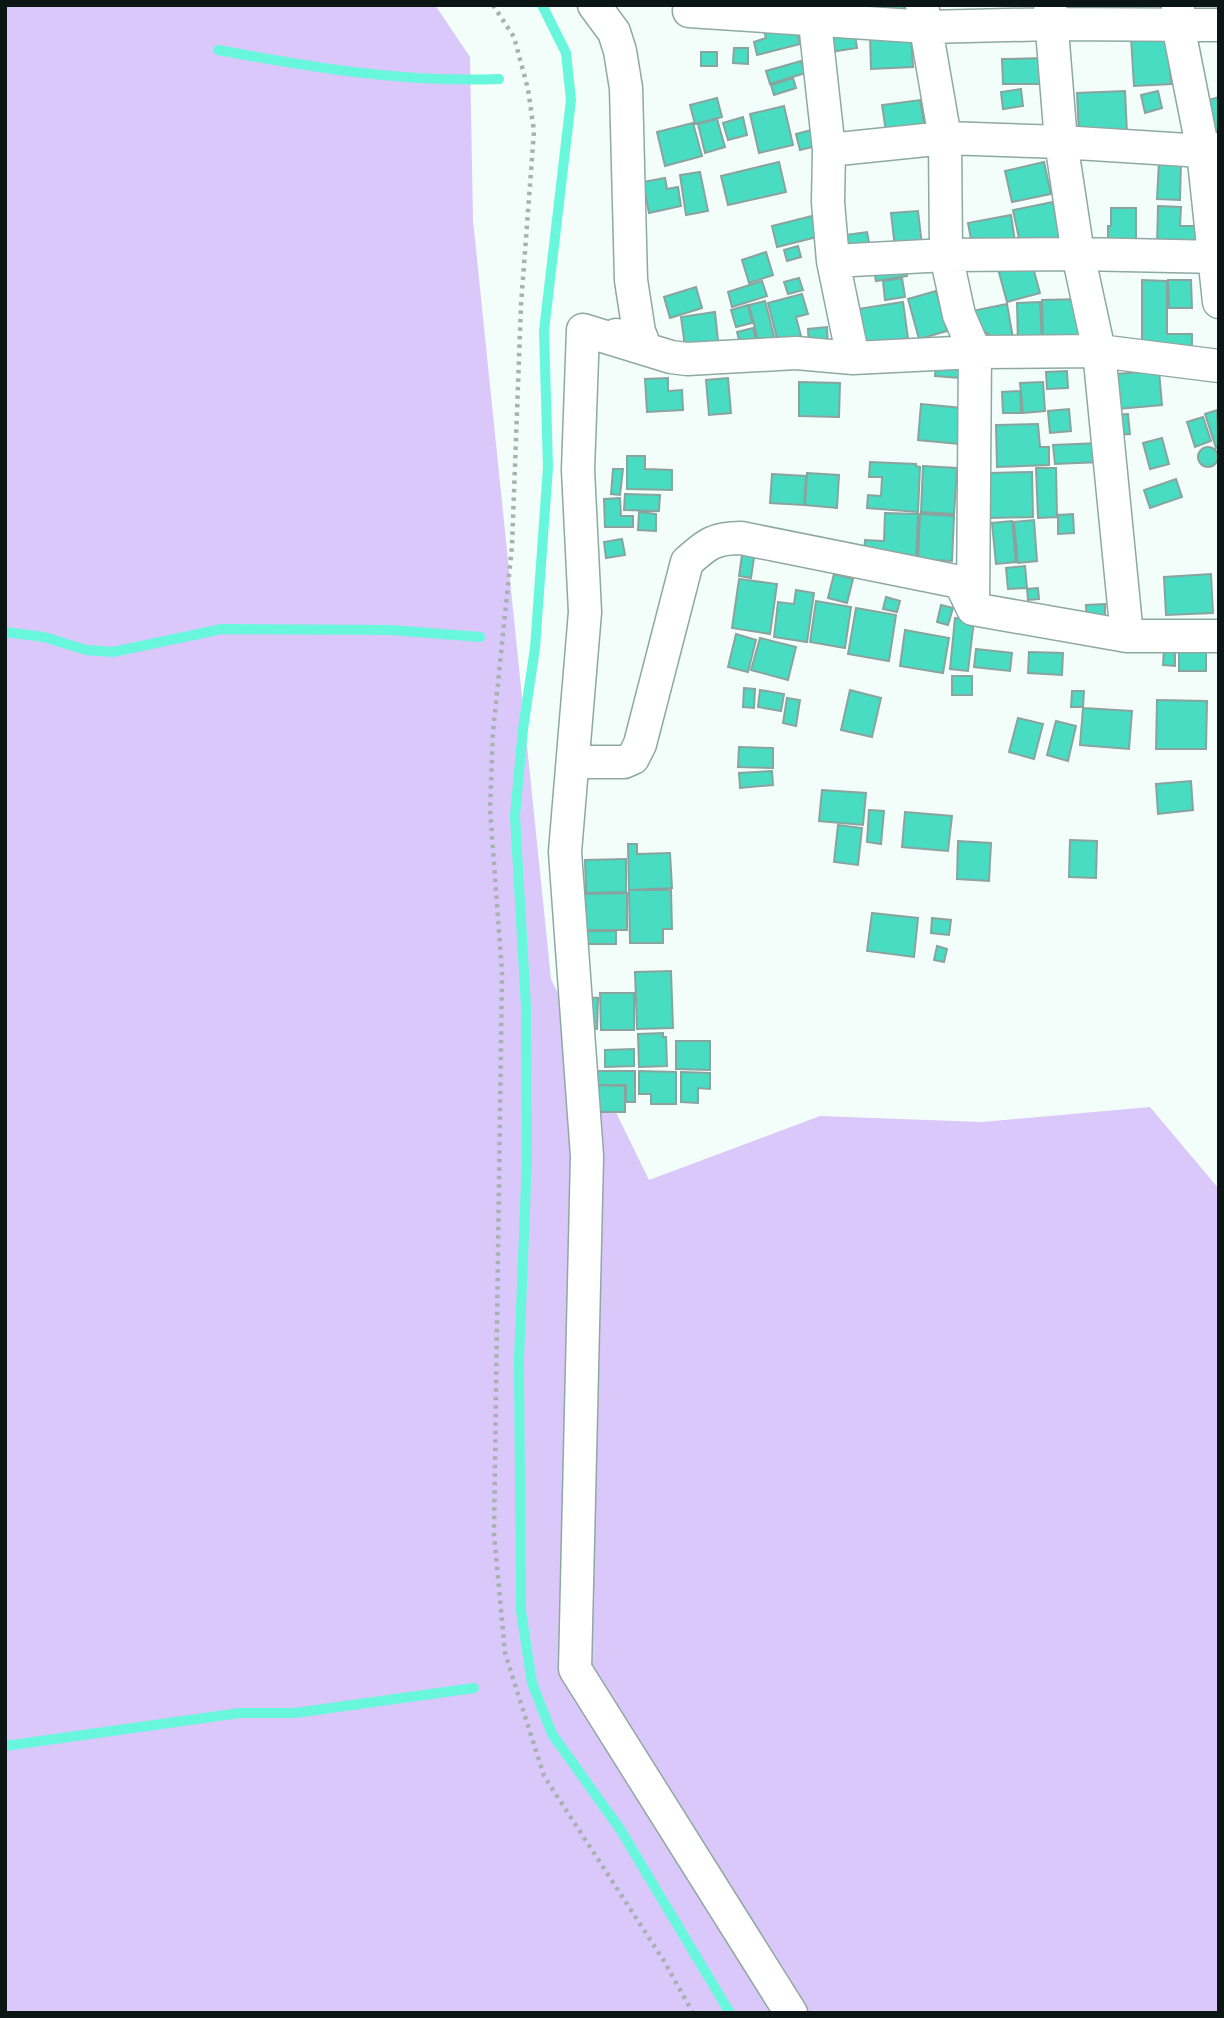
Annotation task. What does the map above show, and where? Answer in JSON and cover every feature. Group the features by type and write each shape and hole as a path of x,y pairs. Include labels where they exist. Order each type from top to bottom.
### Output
{"street":[{"path":"583,330 642,339 631,280 626,88 614,32 594,5"},
{"path":"690,5 689,11 924,16 1178,15 1219,25"},
{"path":"814,12 829,150 828,202 833,261 853,358"},
{"path":"1051,15 1061,142 1078,254 1099,351 1126,636"},
{"path":"1178,15 1211,150 1219,302"},
{"path":"924,16 945,138 946,255 959,315 975,352 973,609"},
{"path":"829,150 945,138 1211,150"},
{"path":"833,261 946,255 1217,257"},
{"path":"583,330 671,357 687,359 796,354 853,358 975,352 1099,351 1219,366"},
{"path":"583,330 578,470 585,612 565,852 587,1156 575,1669 790,2013"},
{"path":"573,762 624,762 633,758 640,744 687,562 706,544 723,538 741,538 960,582 973,609"},
{"path":"973,609 1126,636 1219,636"}],"path":[{"path":"493,5 514,37 528,89 534,131 521,305 512,546 493,732 490,809 502,972 494,1534 505,1653 544,1776 664,1961 693,2013"}],"shaded area":[{"path":"5,5 435,5 470,57 473,220 551,979 649,1180 820,1116 982,1122 1150,1107 1219,1189 1219,2013 5,2013"}],"building":[{"path":"862,5 904,5 904,10 863,16"},
{"path":"1077,5 1120,5 1120,11 1077,12"},
{"path":"794,20 800,44 757,55 754,42 766,38 763,28"},
{"path":"854,28 857,48 830,52 827,32"},
{"path":"911,34 913,67 871,69 870,35"},
{"path":"1167,36 1171,84 1134,86 1131,38"},
{"path":"734,48 748,48 748,64 733,63"},
{"path":"701,52 717,52 717,66 701,66"},
{"path":"1045,58 1046,84 1003,84 1002,59"},
{"path":"801,61 805,73 770,84 766,71"},
{"path":"793,78 796,88 774,95 771,85"},
{"path":"1021,89 1023,106 1003,109 1001,92"},
{"path":"1125,91 1127,133 1079,135 1077,93"},
{"path":"1158,91 1162,108 1145,113 1141,95"},
{"path":"1219,97 1219,135 1215,136 1205,101"},
{"path":"717,98 722,117 695,124 690,105"},
{"path":"920,100 926,132 887,138 882,105"},
{"path":"784,106 793,145 759,153 750,114"},
{"path":"743,117 747,135 728,140 723,123"},
{"path":"717,119 725,147 705,153 698,124"},
{"path":"693,123 702,156 665,166 657,132"},
{"path":"819,128 824,144 800,150 796,134"},
{"path":"1159,161 1181,162 1180,200 1157,199"},
{"path":"779,162 786,192 728,205 721,176"},
{"path":"1044,162 1051,194 1012,202 1005,171"},
{"path":"700,172 708,211 686,215 680,175"},
{"path":"665,178 667,189 678,187 681,206 649,213 643,182"},
{"path":"1053,202 1060,241 1021,248 1013,210"},
{"path":"1158,206 1181,207 1180,226 1205,226 1205,247 1157,246"},
{"path":"1111,208 1136,208 1136,246 1108,246"},
{"path":"918,211 922,245 895,248 891,213"},
{"path":"1011,215 1015,242 973,250 968,223"},
{"path":"812,216 817,237 777,247 772,226"},
{"path":"867,232 870,248 847,251 845,235"},
{"path":"798,246 801,257 787,261 784,250"},
{"path":"766,252 773,275 749,283 742,260"},
{"path":"903,259 907,276 876,281 873,265"},
{"path":"1031,260 1040,293 1007,302 998,269"},
{"path":"799,278 803,290 788,294 784,282"},
{"path":"902,278 905,297 885,300 883,281"},
{"path":"1142,280 1167,281 1167,334 1192,334 1192,356 1142,356"},
{"path":"1168,280 1191,280 1192,308 1169,308"},
{"path":"762,281 767,296 732,307 728,292"},
{"path":"696,287 702,308 670,318 664,297"},
{"path":"936,291 947,331 919,339 908,299"},
{"path":"802,294 808,314 796,317 801,336 778,342 768,303"},
{"path":"1082,299 1082,341 1043,342 1042,300"},
{"path":"765,301 776,344 760,348 749,305"},
{"path":"903,302 908,338 864,345 858,309"},
{"path":"1040,302 1042,343 1018,344 1017,303"},
{"path":"1007,304 1013,338 990,342 988,333 976,335 972,311"},
{"path":"748,305 752,323 736,327 731,310"},
{"path":"715,312 719,350 686,354 681,317"},
{"path":"827,327 828,347 809,349 808,329"},
{"path":"753,328 758,347 742,351 737,332"},
{"path":"937,355 962,358 960,378 935,376"},
{"path":"1067,371 1068,388 1047,389 1046,372"},
{"path":"1159,371 1162,405 1118,409 1115,374"},
{"path":"668,378 668,391 682,390 683,410 647,412 645,379"},
{"path":"728,378 731,413 709,415 706,380"},
{"path":"799,382 840,383 839,417 799,416"},
{"path":"1043,382 1045,411 1023,413 1020,383"},
{"path":"1020,391 1021,413 1003,413 1002,392"},
{"path":"921,404 962,408 959,444 918,440"},
{"path":"1069,409 1071,431 1050,433 1048,411"},
{"path":"1217,410 1219,447 1216,448 1205,414"},
{"path":"1128,414 1130,434 1113,435 1112,415"},
{"path":"1203,417 1211,441 1195,447 1187,422"},
{"path":"1038,424 1040,447 1049,447 1049,465 997,467 996,425"},
{"path":"1162,438 1169,464 1150,469 1143,443"},
{"path":"1100,443 1101,462 1055,464 1053,445"},
{"path":"1208,447 1215,450 1218,457 1215,464 1208,467 1201,464 1198,457 1201,450"},
{"path":"627,456 645,456 645,469 672,470 672,490 627,489"},
{"path":"870,462 916,464 920,467 918,512 867,508 868,495 881,496 882,477 869,477"},
{"path":"923,466 957,468 954,514 921,512"},
{"path":"1036,468 1056,468 1057,517 1038,518"},
{"path":"613,469 623,469 620,495 611,494"},
{"path":"1032,472 1033,517 990,518 989,473"},
{"path":"807,473 839,475 837,508 805,505"},
{"path":"772,474 806,476 804,505 770,503"},
{"path":"1176,479 1182,497 1150,508 1144,490"},
{"path":"625,494 660,495 659,511 624,510"},
{"path":"620,498 621,516 633,516 633,527 605,527 604,499"},
{"path":"639,512 656,514 656,531 638,530"},
{"path":"885,513 918,514 916,559 864,558 865,540 884,541"},
{"path":"920,514 954,516 952,561 918,559"},
{"path":"1073,514 1074,533 1058,534 1058,515"},
{"path":"1034,520 1037,561 1018,563 1014,522"},
{"path":"1012,521 1016,562 996,564 992,523"},
{"path":"622,539 625,555 606,558 604,542"},
{"path":"742,555 754,557 751,578 739,576"},
{"path":"1025,566 1027,588 1008,589 1006,568"},
{"path":"834,574 853,579 847,603 828,598"},
{"path":"1211,574 1213,613 1166,615 1164,577"},
{"path":"739,579 777,584 770,634 732,628"},
{"path":"1038,588 1039,599 1028,600 1027,589"},
{"path":"796,590 814,593 807,642 774,637 778,602 794,604"},
{"path":"886,597 900,601 897,612 883,609"},
{"path":"816,601 851,607 845,648 810,642"},
{"path":"1105,604 1105,623 1087,624 1086,605"},
{"path":"941,605 953,608 948,625 937,622"},
{"path":"856,608 896,615 889,661 848,654"},
{"path":"955,618 974,620 968,671 950,669"},
{"path":"905,630 949,638 943,673 900,666"},
{"path":"736,634 756,640 748,672 728,667"},
{"path":"760,638 796,647 788,680 751,670"},
{"path":"1179,648 1206,649 1206,671 1179,671"},
{"path":"976,649 1012,653 1010,671 974,667"},
{"path":"1164,649 1175,650 1175,666 1163,665"},
{"path":"1029,652 1063,653 1062,675 1028,673"},
{"path":"952,676 972,676 972,695 952,695"},
{"path":"744,688 755,689 754,708 743,707"},
{"path":"760,690 784,694 781,711 758,707"},
{"path":"850,690 881,698 872,737 841,730"},
{"path":"1072,691 1084,691 1083,707 1071,707"},
{"path":"787,698 800,700 796,726 783,723"},
{"path":"1157,700 1207,701 1206,749 1156,749"},
{"path":"1083,708 1132,711 1129,749 1080,745"},
{"path":"1018,718 1043,724 1034,759 1009,752"},
{"path":"1056,721 1076,726 1068,761 1047,755"},
{"path":"739,747 773,748 773,768 738,767"},
{"path":"772,771 773,785 740,788 739,773"},
{"path":"1191,781 1193,810 1158,814 1156,784"},
{"path":"822,790 866,793 863,825 819,821"},
{"path":"869,810 884,811 881,844 867,842"},
{"path":"905,812 952,816 948,851 902,847"},
{"path":"838,825 862,828 858,865 834,862"},
{"path":"1070,840 1097,841 1096,878 1069,877"},
{"path":"958,841 991,843 989,881 957,879"},
{"path":"628,844 637,844 637,854 670,853 672,888 629,890"},
{"path":"626,859 626,892 586,893 585,860"},
{"path":"629,890 671,890 672,929 663,929 663,943 630,943"},
{"path":"627,893 627,930 586,930 585,894"},
{"path":"872,913 918,918 914,957 867,951"},
{"path":"932,918 951,920 949,935 931,933"},
{"path":"585,931 616,931 616,944 585,944"},
{"path":"937,946 947,949 944,962 934,960"},
{"path":"671,971 673,1028 637,1029 635,972"},
{"path":"600,993 634,993 634,1030 601,1030"},
{"path":"583,997 598,998 597,1029 582,1028"},
{"path":"663,1033 663,1037 666,1037 667,1066 639,1067 638,1034"},
{"path":"676,1041 710,1041 710,1070 676,1069"},
{"path":"634,1049 634,1066 605,1067 605,1050"},
{"path":"588,1071 635,1071 635,1102 626,1102 626,1085 588,1085"},
{"path":"639,1071 676,1072 676,1104 651,1104 651,1094 639,1094"},
{"path":"681,1072 710,1073 710,1089 698,1088 698,1103 681,1102"},
{"path":"587,1085 625,1086 625,1112 586,1112"}],"waterway":[{"path":"542,5 566,53 571,100 544,331 548,467 535,648 523,729 515,816 526,1007 527,1158 519,1359 521,1611 532,1683 552,1734 620,1829 730,2013"},
{"path":"218,50 322,68 393,76 499,79"},
{"path":"5,632 44,637 86,650 113,652 222,629 391,630 480,637"},
{"path":"5,1746 240,1713 295,1713 474,1688"}]}
